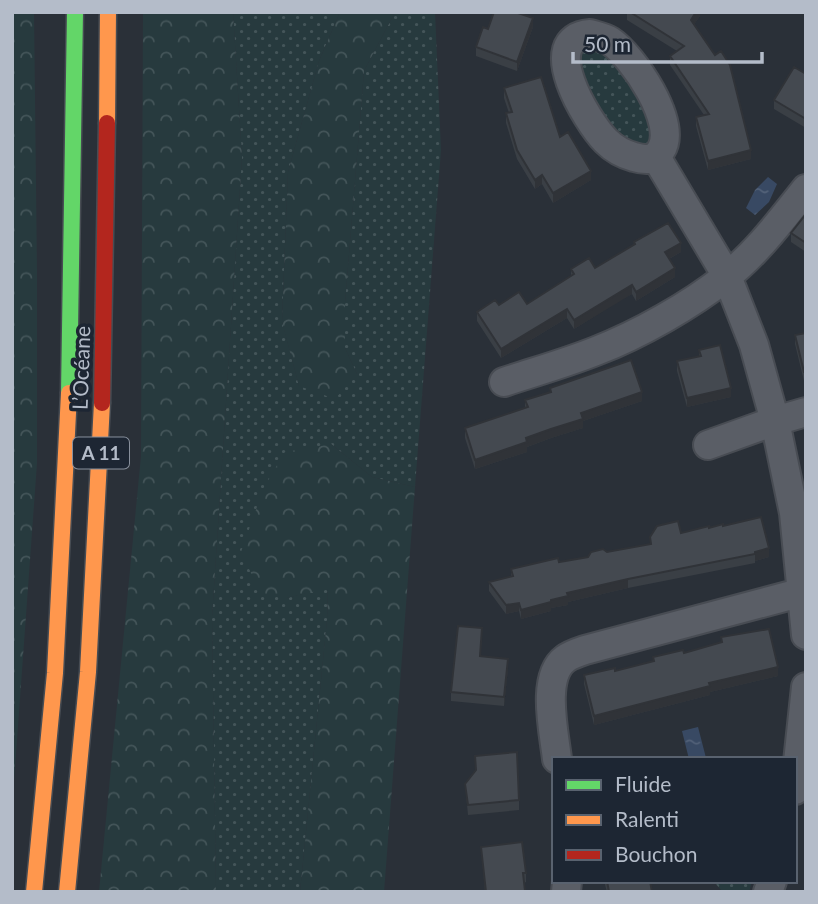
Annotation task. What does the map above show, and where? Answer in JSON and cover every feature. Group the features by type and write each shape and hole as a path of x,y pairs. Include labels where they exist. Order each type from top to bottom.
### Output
{"highway":[{"name":"L’Océane","path":"34,892 52,718 66,513 74,217 75,12"},
{"name":"L’Océane","path":"66,892 86,703 98,520 106,281 107,12"}],"street":[{"path":"656,157 727,276 754,345 775,421 794,513 806,635"},
{"path":"504,382 596,351 632,335 727,276 770,233 806,189"},
{"path":"708,445 806,412"},
{"path":"557,757 551,692 554,672 565,659 584,650 803,592"},
{"path":"797,771 806,687"}],"green space":[{"path":"12,12 34,12 37,463 12,809"},
{"path":"143,12 233,12 242,157 212,617 216,892 99,892 141,456"},
{"path":"233,12 340,12 319,61 288,172 282,321 299,386 357,374 345,348 345,303 364,71 395,12 435,12 441,150 415,487 372,477 331,444 287,598 328,587 300,892 216,892 212,617 242,157"},
{"path":"340,12 395,12 364,71 345,303 345,348 357,374 335,399 299,386 282,322 288,172 319,61"},
{"path":"595,43 638,86 657,140 636,152 585,99 576,48"},
{"path":"331,444 372,477 415,487 384,892 300,892 328,588 287,598 261,594 241,552 264,487 285,452"},
{"path":"715,883 751,883 749,892 723,892"}],"water":[{"path":"768,177 777,184 769,202 755,215 746,208 755,190"},
{"path":"698,727 706,757 688,757 682,731"}],"building":[{"path":"494,12 515,12 533,18 517,62 476,47 483,27 488,29"},
{"path":"630,12 696,12 691,20 715,55 721,51 730,65 751,150 708,161 696,117 709,114 670,56 684,46"},
{"path":"794,67 806,74 806,119 774,100"},
{"path":"541,77 560,137 568,132 591,171 553,193 542,175 535,180 517,150 506,113 512,112 504,88"},
{"path":"806,214 806,243 791,233"},
{"path":"668,223 681,243 665,252 675,268 636,292 632,285 574,320 567,309 501,349 477,312 495,300 499,305 519,292 527,304 574,274 571,269 589,258 595,268"},
{"path":"806,333 806,372 804,372 795,335"},
{"path":"720,345 731,388 687,398 677,361 701,356 699,350"},
{"path":"631,360 642,392 581,413 583,419 526,438 527,442 475,460 465,428 528,407 525,400 551,392 550,388"},
{"path":"761,517 769,548 755,554 567,593 568,596 521,610 519,603 506,605 489,582 513,576 511,569 558,558 559,562 588,557 591,552 603,549 607,552 651,544 650,537 657,526 678,521 681,533"},
{"path":"458,626 482,628 480,656 508,659 504,697 451,692"},
{"path":"769,629 778,667 709,683 710,686 594,716 584,675 615,668 615,671 654,661 653,657 683,650 684,653 722,642 721,637"},
{"path":"517,752 519,800 468,805 465,784 476,770 475,756"},
{"path":"522,842 525,891 486,892 481,847"},
{"path":"607,883 650,883 652,892 609,892"}],"traffic: fast":[{"path":"69,393 75,12"}],"traffic: slow":[{"path":"107,123 108,12"},
{"path":"34,892 55,673 69,393"},
{"path":"67,892 88,672 102,403"}],"traffic: jam":[{"path":"102,403 107,123"}]}
